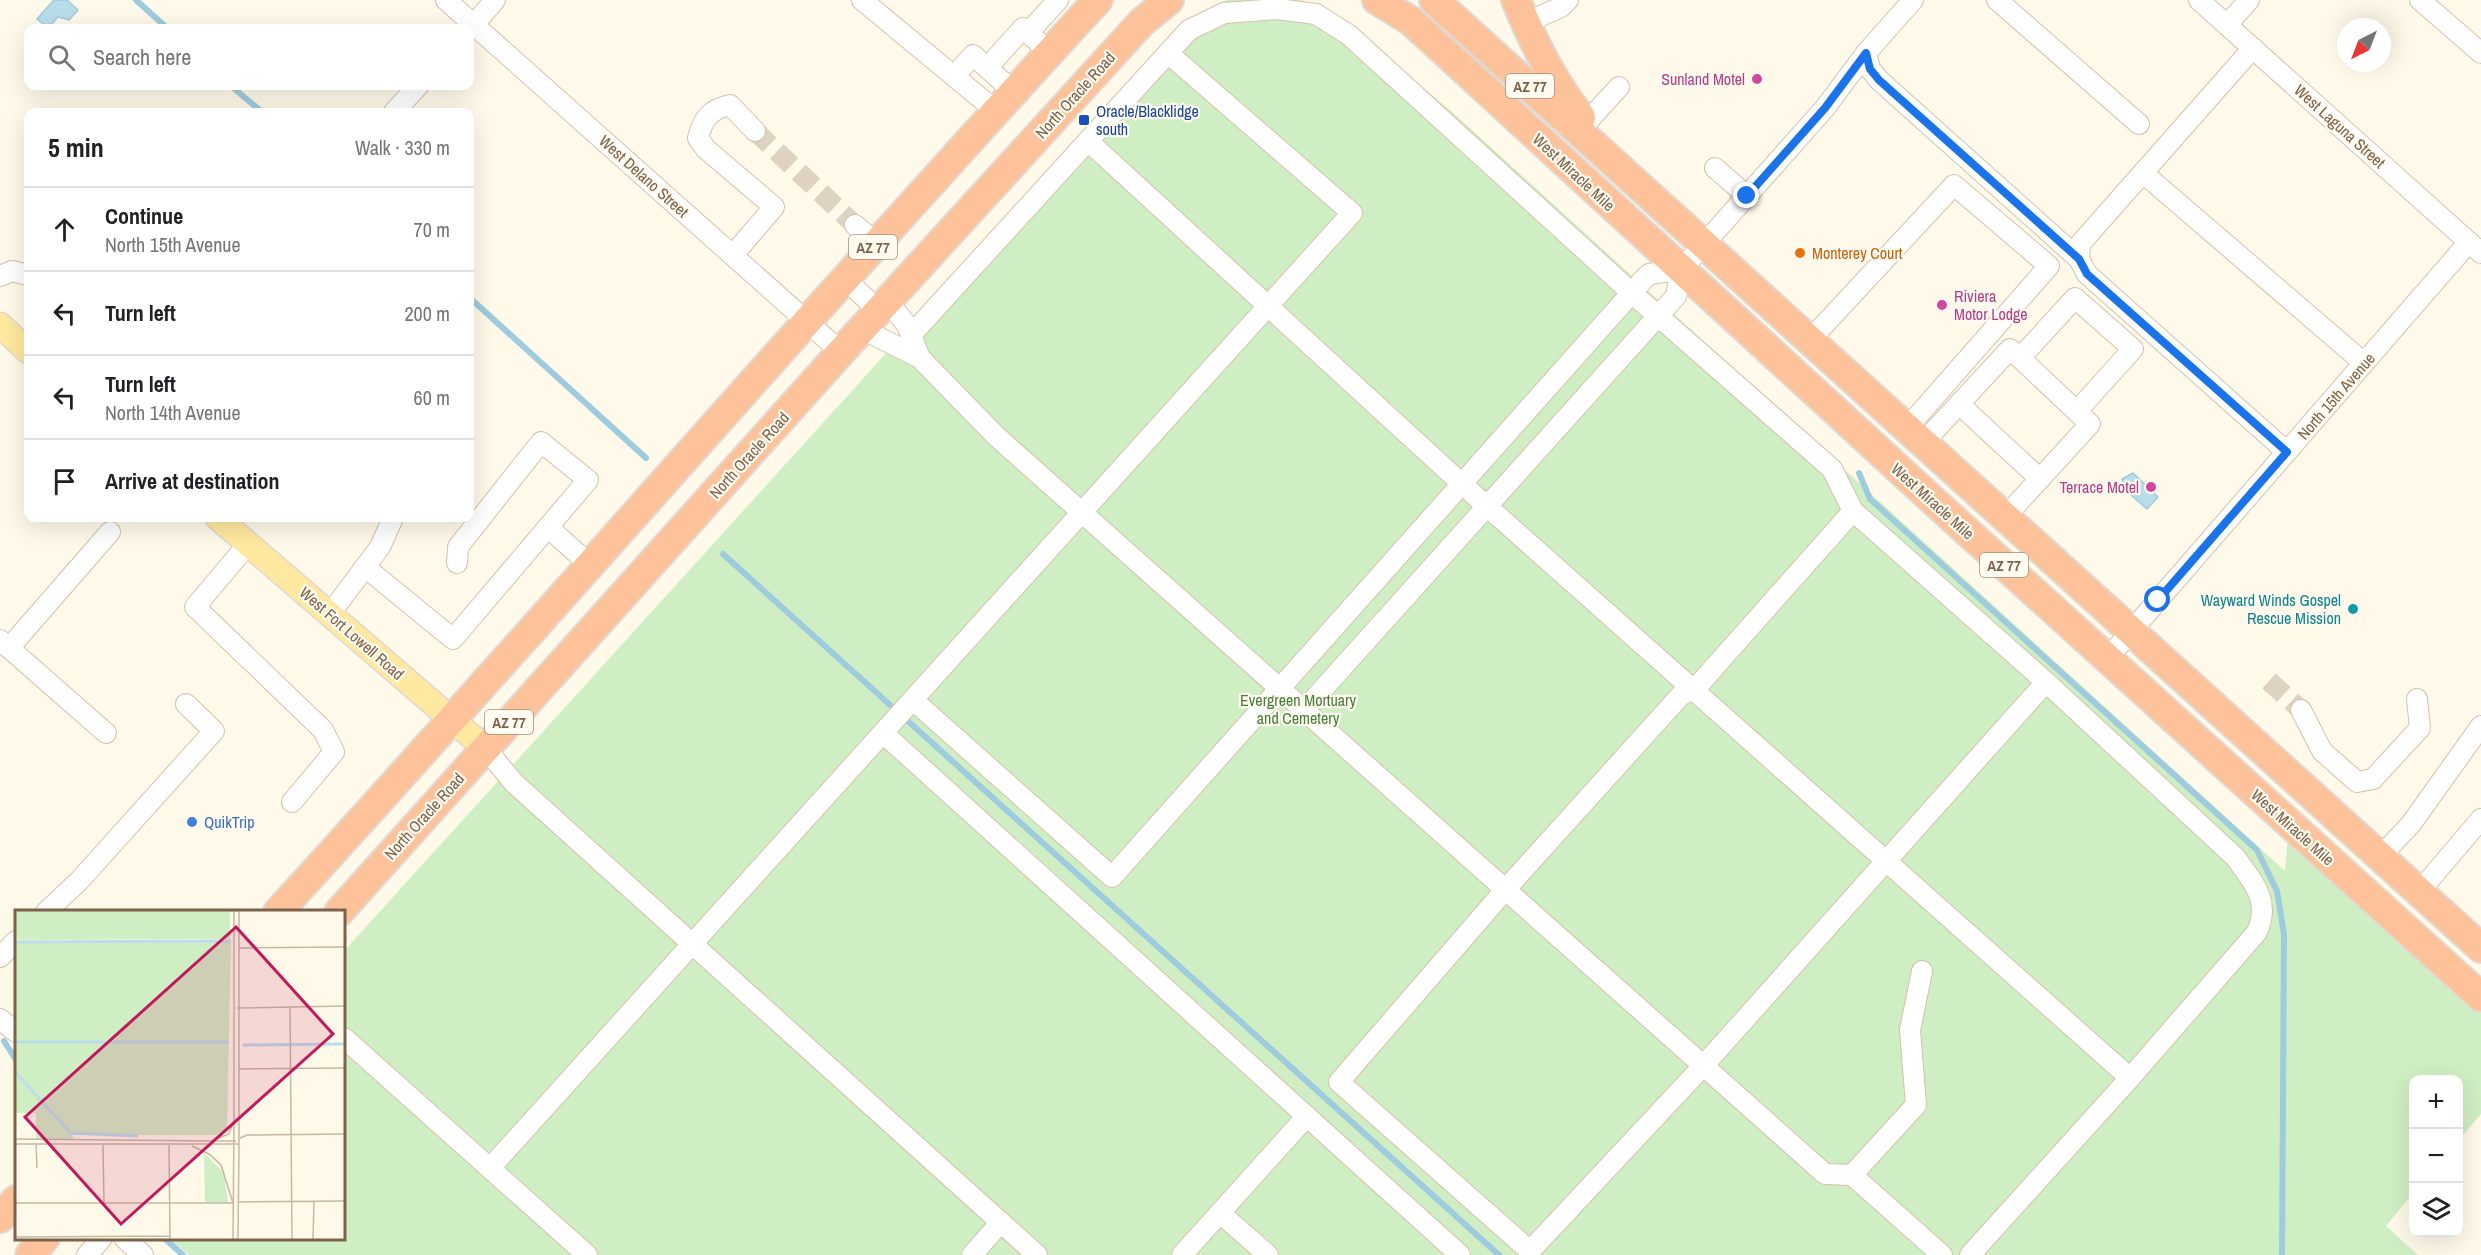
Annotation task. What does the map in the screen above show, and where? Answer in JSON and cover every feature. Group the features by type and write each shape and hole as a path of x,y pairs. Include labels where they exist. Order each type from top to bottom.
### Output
{"highway":[{"name":"AZ 77","path":"280,910 844,279 865,234 1005,101 1098,0"},
{"name":"AZ 77","path":"1142,22 1169,0"},
{"name":"AZ 77","path":"1377,0 1411,21"},
{"name":"West Miracle Mile","path":"1434,0 2481,948"},
{"path":"1521,11 1552,76 1625,173"},
{"name":"West Miracle Mile","path":"1411,21 2107,659 2481,997"},
{"name":"North Oracle Road","path":"341,910 841,352 1142,22"},
{"path":"0,1218 15,1201"},
{"path":"30,1255 44,1240"}],"main road":[{"name":"North Oracle Road","path":"1142,22 1162,0"},
{"name":"West Miracle Mile","path":"1388,0 1411,21"},
{"name":"West Fort Lowell Road","path":"223,522 486,749"}],"street":[{"name":"West Delano Street","path":"446,0 468,24"},
{"path":"474,24 495,0"},
{"path":"1028,33 1058,0"},
{"path":"1521,11 1561,7 1568,0"},
{"path":"1304,710 1676,296 1681,270 1825,108 1866,53 1912,0"},
{"path":"1997,0 2139,124"},
{"name":"West Laguna Street","path":"2199,0 2475,247"},
{"path":"2227,25 2249,0"},
{"path":"2420,0 2481,53"},
{"path":"876,4 955,75 1005,101"},
{"path":"911,335 1189,30 1224,13 1277,9 1316,14 1349,35 1633,294 1832,469 1853,511 2046,682 2235,857 2253,882 2262,901 2264,915 2257,932 2130,1078 1970,1255"},
{"path":"987,68 1023,28 1050,53"},
{"name":"West Delano Street","path":"474,30 841,352"},
{"path":"2079,259 2080,244 2253,48"},
{"path":"1866,53 1870,69 1879,80 2079,259 2087,274 2287,452"},
{"path":"490,1168 1352,213 1169,54"},
{"path":"955,75 973,55 987,68 1005,101"},
{"path":"1586,123 1619,87"},
{"path":"398,108 414,90"},
{"path":"733,255 774,207 706,149 698,138 705,120 716,108 730,105 755,130"},
{"path":"1088,141 1462,484 2130,1078"},
{"path":"1715,168 1747,196"},
{"path":"2143,173 2364,363"},
{"path":"1810,340 1954,185 2049,267 1915,435"},
{"name":"North 15th Avenue","path":"2107,659 2364,363 2475,247"},
{"path":"913,700 1112,877 1278,687 1649,274 1681,270"},
{"path":"0,276 12,271 24,274"},
{"path":"844,279 996,436 1505,890 1825,1174 1852,1175 1942,1255"},
{"path":"2020,358 2075,298 2133,349 2077,411"},
{"path":"876,314 907,325 920,358"},
{"path":"1915,435 1959,404 2010,350 2020,358 2090,424 2006,517"},
{"path":"1959,404 2040,479"},
{"path":"365,567 453,639 588,480 541,442 458,547 457,563"},
{"path":"1853,511 1695,689 1681,695 1505,890 1339,1082 1521,1244 1530,1251 1704,1065 2046,682"},
{"path":"330,614 380,547 391,522"},
{"path":"548,527 590,565"},
{"path":"106,733 4,644 110,532"},
{"path":"248,544 195,607 323,730 333,752 292,802"},
{"path":"2301,710 2322,751 2357,782 2365,783 2373,780 2420,728 2417,699"},
{"path":"48,910 79,881 214,731 186,704"},
{"path":"2380,857 2410,824 2481,726"},
{"path":"883,733 1460,1255"},
{"path":"486,749 514,783 1037,1255"},
{"path":"2419,892 2481,819"},
{"path":"0,957 15,942"},
{"path":"1852,1175 1916,1105 1910,1030 1922,971"},
{"path":"0,1019 15,1031"},
{"path":"345,1039 587,1255"},
{"path":"1182,1255 1307,1116"},
{"path":"1220,1213 1268,1255"},
{"path":"972,1255 1001,1222"},
{"path":"87,1255 101,1240"},
{"path":"125,1240 143,1255"}],"green space":[{"name":"Evergreen Mortuary and Cemetery","path":"1226,0 1302,0 1356,32 1451,111 2285,871 2289,823 2481,997 2481,1114 2463,1135 2463,1075 2409,1075 2409,1198 2386,1226 2418,1255 189,1255 171,1240 345,1240 345,950 1191,17"}],"water":[{"path":"54,0 67,0 78,10 69,20 58,17 52,24 43,24 37,19"},
{"path":"2133,473 2158,497 2147,509 2121,486 2124,484 2122,479"}],"waterway":[{"path":"136,0 163,24"},
{"path":"236,90 257,108"},
{"path":"474,302 646,458"},
{"path":"1859,473 1870,499 2257,850 2277,891 2284,934 2282,1255"},
{"path":"723,554 1499,1255"},
{"path":"4,1041 15,1058"},
{"path":"166,1240 183,1255"}],"tunnel":[{"path":"755,131 855,225"},
{"path":"2269,681 2301,710"}],"place":[{"name":"Sunland Motel","path":"1757,79"},
{"name":"Oracle/Blacklidge south","path":"1084,120"},
{"name":"Monterey Court","path":"1800,253"},
{"name":"Riviera Motor Lodge","path":"1942,305"},
{"name":"Terrace Motel","path":"2151,487"},
{"name":"Wayward Winds Gospel Rescue Mission","path":"2353,609"},
{"name":"QuikTrip","path":"192,822"}],"route":[{"path":"1747,196 1825,108 1866,53 1870,69 1879,80 2079,259 2087,274 2287,452 2158,600"}]}
